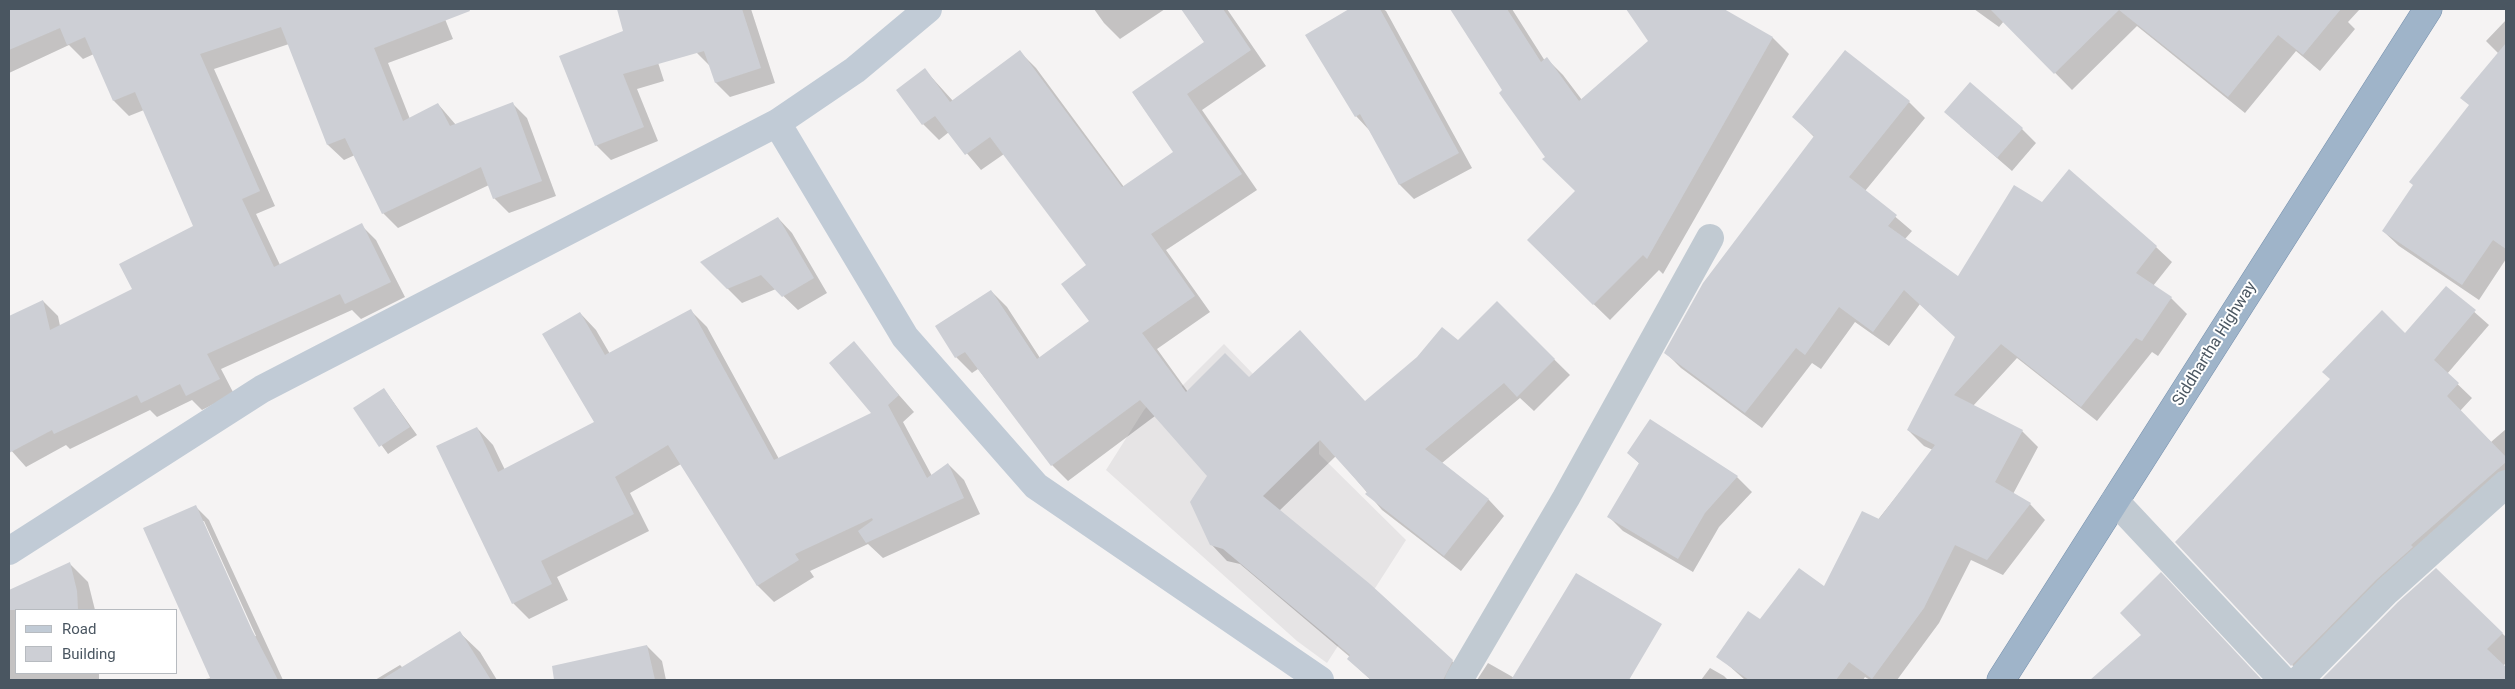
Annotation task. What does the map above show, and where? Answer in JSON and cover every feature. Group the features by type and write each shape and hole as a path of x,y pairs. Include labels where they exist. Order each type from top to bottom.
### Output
{"highway":[{"name":"Siddhartha Highway","path":"2001,680 2428,9"}],"main road":[{"path":"9,551 262,389 777,123 855,70 928,9"},
{"path":"777,123 905,337 1036,486 1320,680"}],"street":[{"path":"1459,680 1566,498 1710,238"},
{"path":"2299,680 2387,591 2506,484"},
{"path":"2115,501 2284,680"}],"shaded area":[{"path":"1224,344 1319,442 1319,454 1406,540 1327,663 1297,641 1106,470 1144,410 1168,382 1179,389"}],"building":[{"path":"9,9 469,9 470,11 374,48 403,121 438,103 450,126 513,102 542,181 493,199 481,167 382,214 345,138 327,145 281,27 200,54 260,191 242,199 274,267 362,223 391,282 345,304 340,294 207,354 220,379 186,396 180,384 141,403 137,395 54,434 52,430 9,453 9,316 43,300 50,330 132,289 119,264 193,226 135,92 113,101 85,37 67,45 60,28 9,50"},
{"path":"617,9 742,9 761,68 715,83 704,51 623,74 644,127 595,146 559,56 623,31"},
{"path":"1181,9 1223,9 1251,50 1187,94 1242,174 1151,234 1195,296 1142,333 1186,392 1225,353 1249,377 1300,330 1365,401 1417,357 1442,327 1458,340 1497,301 1555,359 1517,397 1504,383 1425,449 1489,499 1444,556 1365,494 1367,492 1320,440 1263,496 1370,584 1453,660 1443,680 1371,680 1347,659 1350,655 1223,549 1210,545 1190,502 1207,476 1140,400 1051,466 965,352 955,358 935,326 991,290 1037,359 1089,321 1061,284 1086,265 990,137 965,155 935,116 922,125 896,90 925,68 950,102 1020,50 1122,187 1173,152 1132,92 1204,42"},
{"path":"1349,9 1380,9 1459,153 1399,185 1360,114 1355,117 1305,35"},
{"path":"1450,9 1507,9 1541,62 1547,57 1579,101 1648,41 1626,9 1724,9 1773,37 1647,259 1643,255 1593,305 1527,240 1575,191 1542,159 1545,157 1499,93 1502,90"},
{"path":"1990,9 2341,9 2303,55 2278,35 2228,97 2119,10 2054,74"},
{"path":"2506,43 2506,249 2493,240 2462,285 2382,231 2413,185 2409,182 2469,105 2460,98"},
{"path":"1845,50 1910,101 1849,177 1897,215 1888,226 1958,276 2014,185 2042,202 2069,169 2157,246 2136,273 2172,297 2142,341 2136,338 2081,407 2001,344 1954,395 2023,430 1995,482 2031,503 1987,560 1955,545 1924,608 1872,679 1849,662 1836,680 1749,680 1716,657 1748,611 1760,619 1799,568 1824,586 1862,511 1879,519 1935,445 1907,430 1955,337 1904,290 1873,332 1839,307 1805,355 1796,348 1745,413 1664,353 1703,283 1814,136 1792,117"},
{"path":"1970,82 2023,128 1997,158 1944,112"},
{"path":"778,217 814,278 782,297 761,275 727,289 700,262"},
{"path":"2446,286 2476,310 2434,360 2459,383 2447,396 2506,457 2506,462 2411,545 2413,547 2376,580 2291,666 2175,542 2330,379 2322,372 2382,310 2405,333"},
{"path":"691,309 774,460 871,413 829,363 854,341 899,395 888,405 927,478 948,463 964,498 866,543 858,531 873,520 872,518 795,554 799,560 757,586 668,445 615,477 634,514 541,561 552,584 512,604 436,446 477,427 498,472 594,422 542,334 580,312 605,355"},
{"path":"384,388 410,427 379,447 353,408"},
{"path":"1650,419 1738,476 1705,513 1678,559 1607,517 1639,463 1627,453"},
{"path":"196,505 252,630 278,680 211,680 143,528"},
{"path":"70,562 77,591 78,609 9,610 9,590"},
{"path":"2436,568 2503,633 2487,649 2506,667 2506,680 2321,680 2398,602"},
{"path":"2161,572 2262,680 2090,680 2141,635 2120,613"},
{"path":"1576,573 1662,624 1629,680 1511,680"},
{"path":"460,631 491,680 381,680"},
{"path":"647,645 655,680 554,680 552,666"}]}
